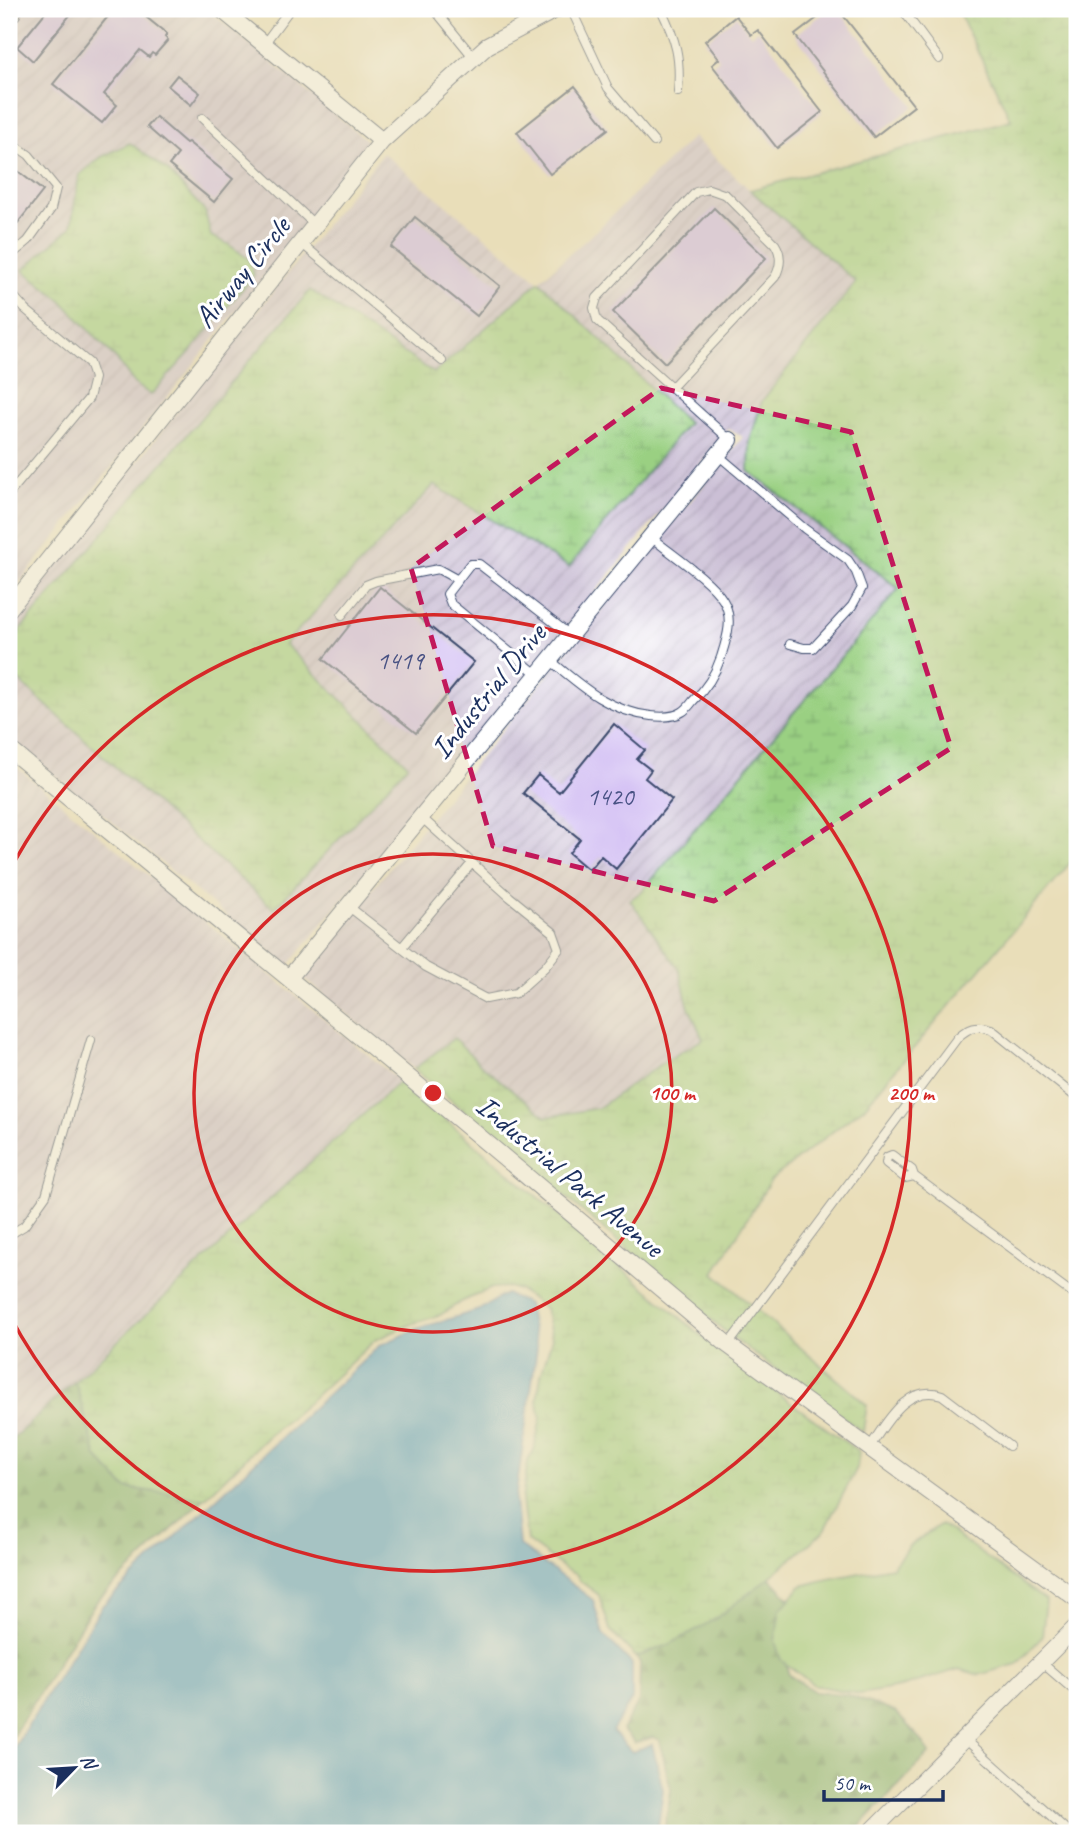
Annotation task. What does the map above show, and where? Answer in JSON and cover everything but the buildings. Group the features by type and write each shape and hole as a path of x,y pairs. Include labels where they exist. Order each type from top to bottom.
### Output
{"street":[{"path":"222,9 382,141"},
{"name":"Airway Circle","path":"9,609 382,141 487,46 557,9"},
{"name":"Industrial Drive","path":"289,978 730,440"},
{"name":"Industrial Park Avenue","path":"9,749 289,978 728,1345 1077,1599"},
{"path":"870,1833 1077,1626"}],"lane":[{"path":"9,22 18,9"},
{"path":"264,44 290,9"},
{"path":"434,9 474,58"},
{"path":"571,9 608,88 654,142"},
{"path":"661,9 673,33 680,67 678,93"},
{"path":"902,9 939,59"},
{"path":"202,118 315,225"},
{"path":"9,141 29,155 56,188 51,208 28,241 9,257"},
{"path":"672,387 775,277 780,266 775,244 726,195 714,190 696,191 597,298 595,314 597,320 730,440"},
{"path":"300,243 442,361"},
{"path":"9,292 89,363 94,378 89,398 9,494"},
{"path":"718,456 805,529 848,560 856,572 862,588 852,606 813,648 790,644"},
{"path":"550,660 583,688 611,706 638,714 661,717 681,713 705,690 716,673 728,634 729,613 712,587 651,537"},
{"path":"538,675 451,604 447,594 470,564 479,564 570,635"},
{"path":"342,615 366,584 438,569 458,580"},
{"path":"348,905 426,967 486,999 516,993 545,967 559,949 553,932 421,817"},
{"path":"402,947 472,863"},
{"path":"728,1345 958,1037 972,1027 991,1029 1077,1098"},
{"path":"9,1235 24,1226 46,1195 91,1040"},
{"path":"875,1148 887,1157 892,1155 912,1170 914,1176 1077,1297"},
{"path":"869,1448 900,1405 915,1395 933,1392 942,1395 1009,1446"},
{"path":"1041,1662 1077,1693"},
{"path":"965,1739 1070,1833"}],"highlighted area":[{"path":"661,388 851,432 951,748 714,901 493,846 411,568"}],"shaded area":[{"path":"9,9 207,9 370,143 9,596","holes":["205,211 211,236 228,244 254,275 191,351 151,394 135,384 118,361 61,300 23,270 71,227"]},
{"path":"693,137 856,282 762,401 749,471 899,589 642,891 630,900 679,969 688,1005 703,1039 662,1063 598,1108 546,1117 481,1065 454,1038 414,1069 301,976 743,437 729,429 288,966 9,738 9,672 274,909 408,765 285,644 434,485 569,567 688,422 434,373 310,290 9,643 9,623 383,153 539,281 595,232"},
{"path":"9,761 400,1081 9,1442"}],"green space":[{"path":"957,9 1077,9 1077,855 864,1107 771,1180 714,1273 867,1405 863,1432 734,1339 414,1069 454,1038 481,1065 546,1117 598,1108 662,1063 703,1039 688,1005 679,969 630,900 642,891 899,589 749,471 750,441 762,401 856,282 750,190 1011,120"},
{"path":"130,143 168,171 205,211 211,236 249,259 254,275 151,395 135,384 118,361 61,300 23,270 71,227 79,175 101,157"},
{"path":"539,281 688,423 569,567 434,485 285,644 408,765 274,909 9,672 9,643 310,290 434,373"},
{"path":"400,1081 721,1352 859,1452 857,1468 823,1532 715,1619 668,1645 636,1657 610,1630 599,1595 580,1581 577,1575 527,1541 522,1500 528,1461 534,1450 541,1418 537,1400 541,1375 552,1338 545,1308 519,1290 508,1287 492,1288 440,1315 375,1340 267,1437 205,1498 126,1488 97,1457 75,1381"},
{"path":"75,1381 97,1457 126,1488 205,1498 95,1603 9,1742 9,1442"},
{"path":"941,1524 1046,1601 1042,1637 1017,1664 979,1675 959,1669 901,1687 860,1694 814,1685 781,1660 775,1641 780,1610 801,1586 892,1567 909,1546"},
{"path":"769,1577 790,1599 777,1633 789,1675 815,1692 848,1695 895,1712 930,1753 853,1833 662,1833 671,1790 659,1740 653,1737 635,1743 622,1730 639,1701 640,1663 636,1657 668,1645 715,1619"}],"water":[{"path":"506,1294 528,1304 537,1348 515,1500 519,1545 593,1600 603,1634 632,1664 632,1699 612,1731 632,1752 652,1744 663,1790 658,1827 654,1833 9,1833 9,1756 102,1606 380,1345 417,1329 479,1310"}]}
